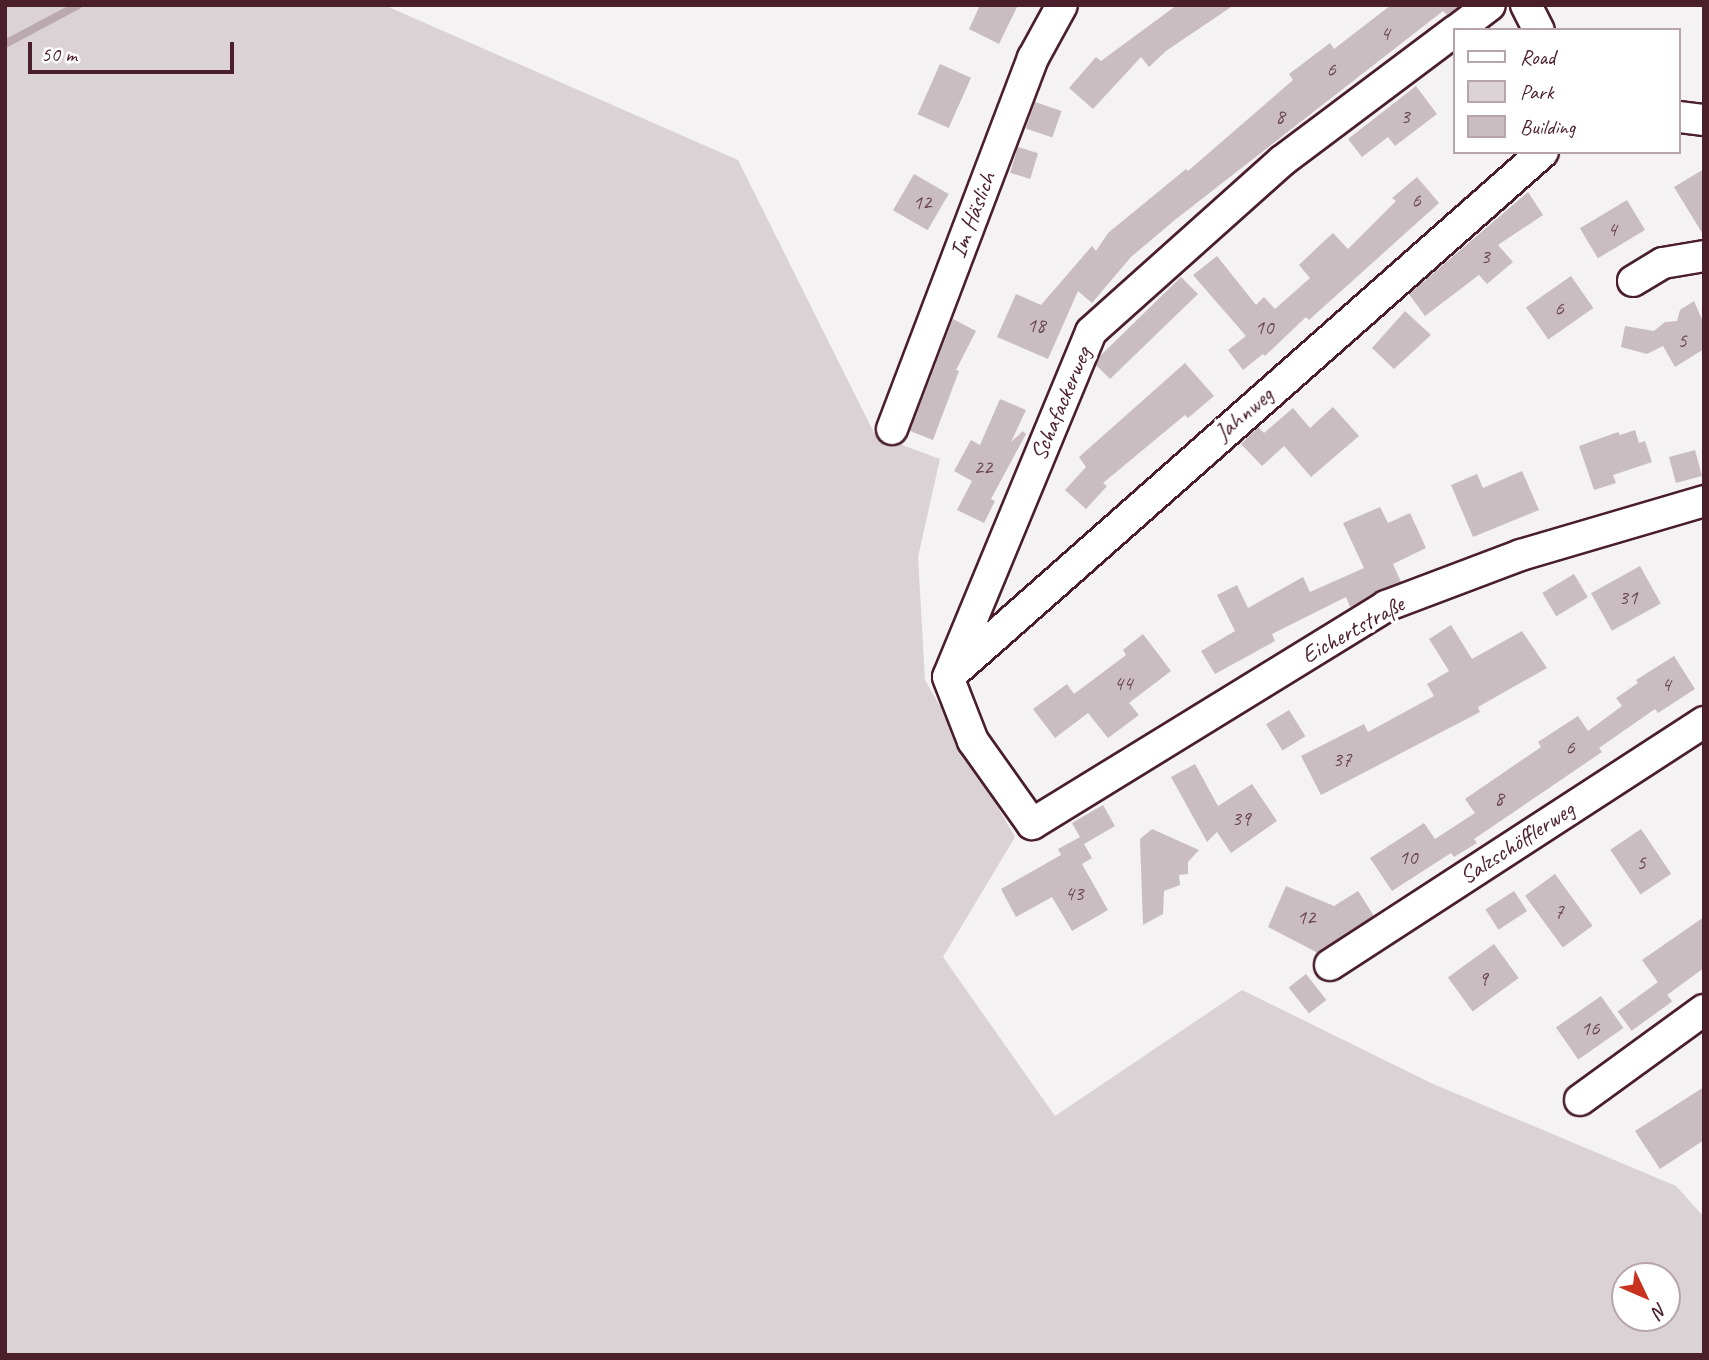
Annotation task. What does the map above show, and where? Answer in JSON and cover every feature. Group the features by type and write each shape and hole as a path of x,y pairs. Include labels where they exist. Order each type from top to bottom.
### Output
{"street":[{"name":"Im Häslich","path":"892,429 1033,58 1062,5"},
{"name":"Schafackerweg","path":"1459,28 1490,5"},
{"path":"1526,5 1538,28"},
{"name":"Schafackerweg","path":"948,677 1091,332 1282,161 1454,32"},
{"path":"1681,117 1704,120"},
{"name":"Jahnweg","path":"948,677 1541,154"},
{"path":"1633,281 1663,263 1704,256"},
{"name":"Eichertstraße","path":"948,677 973,741 1032,824 1386,606 1521,555 1704,501"},
{"name":"Salzschöfflerweg","path":"1331,965 1704,722"},
{"path":"1580,1100 1704,1010"}],"green space":[{"path":"5,5 384,5 738,160 875,435 940,459 918,557 925,680 1015,837 943,957 1055,1116 1242,990 1431,1083 1676,1186 1704,1217 1704,1355 5,1355"}],"building":[{"path":"980,5 1018,5 999,44 969,29"},
{"path":"1177,5 1234,5 1166,51 1149,67 1141,57 1093,109 1069,88 1096,57 1101,61"},
{"path":"1391,5 1461,5 1447,15 1443,11 1176,219 1131,257 1092,303 1078,291 1048,359 997,337 1016,294 1041,305 1092,246 1096,251 1108,233 1186,169 1188,171 1293,80 1289,74 1330,43 1334,49"},
{"path":"940,64 971,78 949,128 918,114"},
{"path":"1416,86 1437,114 1395,146 1388,137 1362,157 1348,139"},
{"path":"1035,102 1061,111 1052,138 1026,128"},
{"path":"1018,147 1038,153 1030,179 1010,173"},
{"path":"1704,169 1704,236 1674,187"},
{"path":"914,174 949,194 928,230 893,210"},
{"path":"1417,177 1439,203 1309,320 1306,317 1265,356 1263,354 1243,370 1228,350 1246,336 1193,275 1217,256 1256,305 1264,297 1275,309 1310,278 1299,265 1322,243 1333,233 1348,249 1396,201 1392,198"},
{"path":"1528,192 1543,215 1498,245 1513,262 1487,284 1479,275 1425,316 1409,294"},
{"path":"1627,200 1645,230 1598,258 1580,228"},
{"path":"1571,276 1593,308 1548,339 1526,308"},
{"path":"1181,277 1198,294 1110,379 1096,365 1100,356"},
{"path":"1694,301 1704,324 1704,349 1675,367 1663,346 1647,354 1621,347 1625,326 1654,331 1665,322 1677,321 1680,310"},
{"path":"1405,311 1431,335 1394,369 1372,348"},
{"path":"953,319 976,331 956,370 959,371 933,440 910,431"},
{"path":"1185,363 1214,396 1188,418 1185,415 1103,483 1107,486 1086,509 1065,490 1086,467 1079,457"},
{"path":"1000,399 1026,410 1011,442 1023,431 1026,434 991,499 995,501 984,523 957,510 972,481 954,471 971,440 980,445"},
{"path":"1333,407 1359,436 1311,477 1284,446 1262,466 1241,444 1258,427 1264,433 1293,408 1310,428"},
{"path":"1635,430 1639,443 1645,441 1652,462 1613,475 1616,483 1594,490 1579,446 1618,432 1620,435"},
{"path":"1695,450 1702,476 1676,483 1669,457"},
{"path":"1522,471 1539,510 1473,537 1451,485 1477,474 1483,488"},
{"path":"1380,507 1388,523 1410,513 1426,548 1393,564 1401,582 1350,607 1346,597 1272,634 1275,641 1215,674 1201,651 1235,631 1217,595 1237,585 1248,608 1303,577 1310,592 1364,568 1343,523"},
{"path":"1640,566 1661,604 1612,631 1591,593"},
{"path":"1574,574 1588,597 1556,616 1542,593"},
{"path":"1451,625 1472,659 1522,631 1547,668 1478,707 1480,712 1321,795 1301,756 1364,724 1368,732 1434,696 1427,684 1449,671 1429,639"},
{"path":"1143,634 1171,671 1129,703 1139,715 1108,738 1088,713 1055,738 1033,709 1067,684 1074,694 1126,655 1123,650"},
{"path":"1674,656 1695,689 1658,713 1655,709 1599,748 1602,752 1474,839 1477,843 1454,857 1451,853 1392,891 1370,858 1424,823 1435,839 1475,813 1465,799 1541,747 1538,742 1578,716 1588,731 1622,706 1616,698 1638,683 1636,680"},
{"path":"1289,710 1305,736 1283,751 1266,724"},
{"path":"1195,764 1218,806 1252,784 1277,821 1231,853 1217,832 1207,842 1171,777"},
{"path":"1103,805 1115,826 1084,844 1092,858 1082,864 1108,910 1072,931 1052,897 1016,917 1001,889 1061,855 1058,849 1080,837 1072,823"},
{"path":"1152,829 1199,850 1188,862 1188,874 1179,875 1180,885 1164,891 1163,914 1143,925 1140,839"},
{"path":"1641,829 1671,874 1641,894 1610,850"},
{"path":"1555,874 1593,926 1563,948 1525,896"},
{"path":"1286,886 1334,906 1358,891 1374,916 1318,953 1268,927"},
{"path":"1514,891 1527,911 1499,930 1485,910"},
{"path":"1704,917 1704,968 1667,995 1642,960"},
{"path":"1494,944 1519,978 1473,1011 1448,978"},
{"path":"1306,974 1326,1000 1309,1014 1289,988"},
{"path":"1658,982 1672,1001 1632,1031 1618,1011"},
{"path":"1601,996 1623,1028 1578,1059 1556,1028"},
{"path":"1704,1087 1704,1140 1660,1169 1635,1131"}],"waterway":[{"path":"5,44 78,5"}]}
